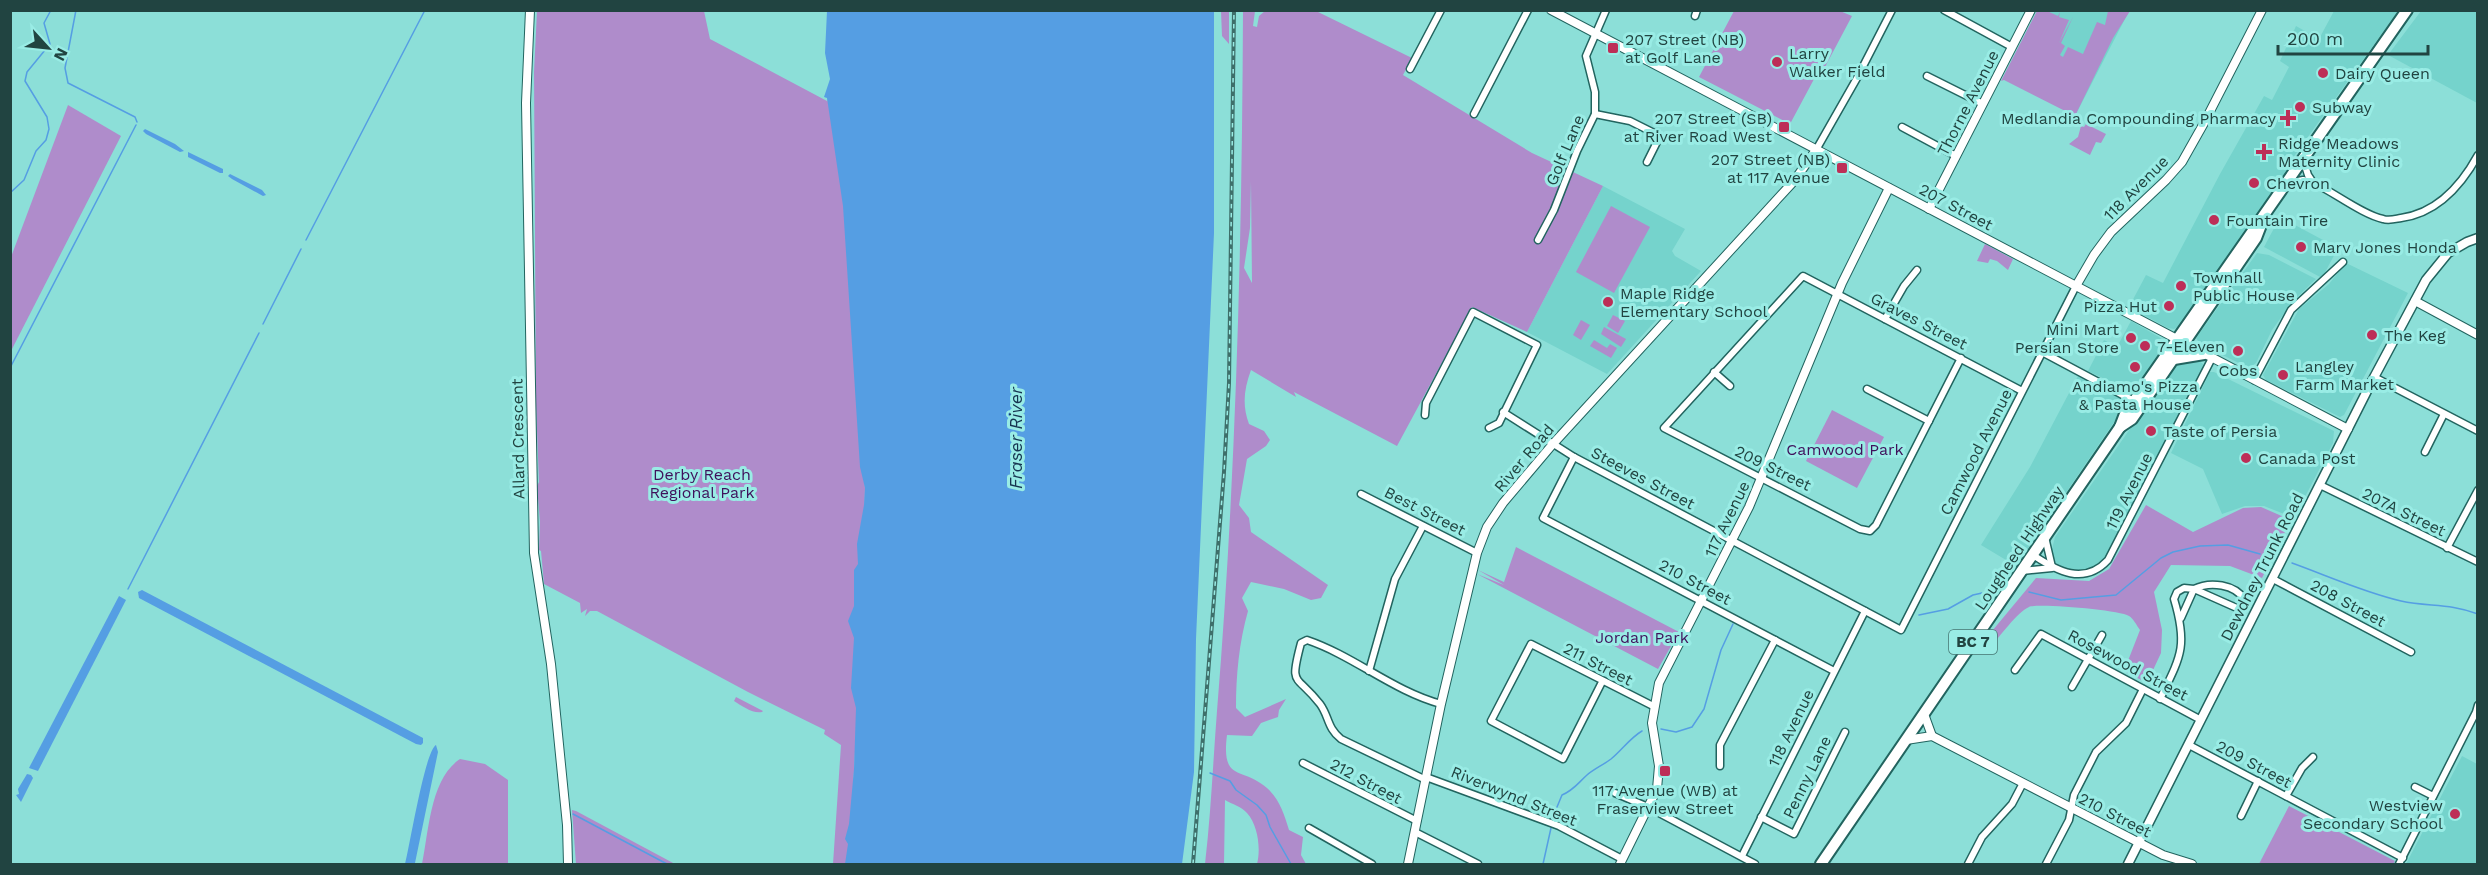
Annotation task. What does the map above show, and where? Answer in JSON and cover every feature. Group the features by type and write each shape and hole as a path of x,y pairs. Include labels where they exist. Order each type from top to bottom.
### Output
{"highway":[{"name":"Lougheed Highway","path":"1821,864 2120,427 2134,400 2181,342 2250,233 2262,222 2408,10"},
{"name":"Lougheed Highway","path":"2120,427 2132,419 2174,359 2181,342"},
{"path":"2174,359 2208,356"}],"main road":[{"name":"Dewdney Trunk Road","path":"2128,864 2374,377 2430,273 2443,259 2466,242 2478,238"}],"street":[{"name":"Allard Crescent","path":"530,10 526,103 534,553 551,664 567,825 568,864"},
{"path":"1410,69 1441,10"},
{"path":"1474,114 1528,10"},
{"name":"207 Street","path":"1551,10 2348,429"},
{"name":"Golf Lane","path":"1538,240 1554,210 1577,151 1595,114 1595,92 1586,56 1606,10"},
{"path":"1816,150 1892,10"},
{"path":"1944,10 2013,46"},
{"name":"Thorne Avenue","path":"1929,208 2031,10"},
{"name":"118 Avenue","path":"2076,286 2111,232 2182,162 2262,10"},
{"path":"1927,76 1983,104"},
{"path":"1595,114 1630,121 1660,136 1647,162"},
{"path":"1902,128 1956,156"},
{"name":"River Road","path":"1408,864 1441,704 1477,553 1494,516 1552,445 1794,181 1816,150"},
{"path":"2287,183 2303,180 2312,182 2380,219 2409,217 2430,209 2459,183 2478,155"},
{"path":"2304,159 2307,175 2312,182"},
{"name":"117 Avenue","path":"1621,862 1657,789 1659,777 1652,723 1653,706 1662,676 1733,541 1856,254 1889,188"},
{"path":"2254,380 2291,310 2343,262"},
{"path":"1885,319 1904,286 1917,270"},
{"name":"Graves Street","path":"1714,372 1803,276 2022,392"},
{"name":"Camwood Avenue","path":"1901,630 2076,286"},
{"path":"2415,301 2478,335"},
{"path":"1425,415 1426,403 1473,312 1537,345 1498,423 1489,428"},
{"path":"2042,352 2134,400"},
{"name":"119 Avenue","path":"2032,555 2053,568 2075,575 2085,574 2101,567 2108,560 2208,356"},
{"path":"1867,388 1929,421 1961,358"},
{"path":"1714,372 1730,386"},
{"name":"209 Street","path":"1714,372 1664,428 1860,529 1870,531 1876,525 1929,421"},
{"path":"2374,377 2478,431"},
{"name":"Steeves Street","path":"1503,412 1552,445 1901,630"},
{"path":"2425,452 2444,414"},
{"name":"210 Street","path":"1574,457 1543,518 1834,671"},
{"name":"207A Street","path":"2320,485 2478,562"},
{"path":"2447,548 2478,490"},
{"name":"Best Street","path":"1361,494 1477,553"},
{"path":"1423,526 1395,579 1369,671 1441,704"},
{"path":"2022,571 2053,568 2045,537"},
{"name":"208 Street","path":"2273,579 2411,652"},
{"path":"2160,699 2181,653 2183,639 2181,618 2174,595 2184,588 2194,589 2239,609 2245,603 2241,595 2224,586 2201,585 2194,589 2181,618"},
{"name":"118 Avenue","path":"1742,856 1865,611"},
{"name":"Rosewood Street","path":"2015,670 2041,634 2201,720"},
{"path":"2072,687 2102,636"},
{"name":"Riverwynd Street","path":"1369,671 1322,645 1307,640 1301,644 1294,669 1298,683 1320,705 1332,732 1341,739 1426,779 1559,826 1621,862"},
{"path":"1720,766 1720,745 1775,640"},
{"name":"211 Street","path":"1602,682 1563,759 1491,721 1531,644 1653,706"},
{"path":"2046,864 2069,820 2074,795 2096,752 2126,723 2143,689"},
{"path":"2399,864 2477,710"},
{"path":"1906,740 1932,736 1924,714"},
{"name":"Penny Lane","path":"1761,817 1794,834 1845,732"},
{"name":"210 Street","path":"1932,736 2139,843 2168,857 2192,864"},
{"name":"209 Street","path":"2189,745 2403,858"},
{"path":"2286,796 2302,768 2313,757"},
{"name":"212 Street","path":"1303,763 1417,821"},
{"path":"2241,816 2258,781"},
{"path":"1968,864 1982,837 2012,804 2023,783"},
{"path":"2415,787 2433,796"},
{"path":"1615,793 1648,807 1755,864"},
{"path":"1309,828 1372,864"},
{"path":"1415,832 1478,864"}],"shaded area":[{"path":"2039,11 2129,11 2075,116"},
{"path":"2334,11 2398,11 2295,155 2286,172 2181,326 2174,329 2168,328 2129,307 2146,275 2163,283 2264,96 2272,100 2289,67 2280,61 2296,26 2319,39"},
{"path":"2421,11 2477,11 2477,103 2388,55"},
{"name":"Maple Ridge Elementary School","path":"1603,186 1685,229 1672,251 1675,256 1701,271 1607,374 1527,332"},
{"name":"Marv Jones Honda","path":"2280,217 2338,248 2322,278 2264,247"},
{"path":"2257,253 2269,255 2316,279 2293,301 2272,330 2256,363 2249,368 2200,344 2196,338"},
{"path":"2346,263 2408,293 2344,415 2340,417 2266,380 2263,375 2299,309 2329,284"},
{"path":"2131,321 2166,343 2166,347 2136,391 2132,392 2088,371 2104,340 2117,347"},
{"path":"2198,360 2203,364 2202,369 2108,554 2098,565 2084,571 2059,566 2051,557 2055,537 2175,364"},
{"path":"2210,372 2334,431 2333,443 2294,518 2264,506 2245,506 2222,514 2203,469 2171,453"},
{"path":"2078,376 2122,398 2125,406 2016,566 1981,545 2030,467"},
{"name":"Westview Secondary School","path":"2462,756 2477,764 2477,864 2406,864"}],"green space":[{"name":"Derby Reach Regional Park","path":"537,11 704,11 710,39 827,101 827,98 840,153 865,488 862,621 849,864 833,864 841,745 824,734 825,730 748,692 597,611 590,611 585,616 587,609 581,613 580,603 544,584 541,551 539,550 536,405 534,72"},
{"path":"1221,11 1229,11 1229,44 1222,36"},
{"path":"1243,11 1255,11 1253,26 1257,27 1259,16 1265,11 1316,11 1412,58 1403,75 1532,153 1603,186 1527,332 1472,307 1397,446 1294,392 1296,397 1251,370 1245,397 1245,410 1249,424 1264,431 1270,440 1266,446 1247,459 1239,505 1249,518 1251,532 1328,585 1321,598 1311,600 1284,589 1251,582 1242,598 1248,611 1239,659 1236,708 1245,717 1286,699 1279,710 1278,717 1261,723 1252,736 1227,735 1227,760 1235,771 1258,781 1275,797 1289,830 1303,837 1301,855 1306,864 1257,864 1258,844 1251,818 1240,807 1225,800 1224,864 1205,864 1229,536 1239,273","holes":["1251,181 1252,283 1244,268 1250,228"]},
{"path":"1734,11 1840,11 1852,16 1825,67 1821,66 1790,124 1699,77"},
{"path":"2037,11 2047,11 2058,16 2060,12 2059,17 2069,20 2059,43 2073,17 2061,43 2065,46 2060,55 2063,57 2068,47 2083,54 2097,22 2105,25 2108,11 2130,11 2113,38 2075,116 2004,80 2001,81"},
{"path":"68,105 121,136 11,351 11,257"},
{"path":"2086,124 2106,134 2101,143 2096,142 2090,155 2069,144 2078,137 2081,126 2084,127"},
{"path":"1611,206 1650,227 1614,293 1576,272"},
{"path":"1985,244 2013,259 2008,270 1997,261 1990,259 1988,263 1977,261"},
{"path":"1613,315 1625,321 1618,333 1607,326"},
{"path":"1581,320 1590,325 1581,340 1573,335"},
{"path":"1604,327 1626,339 1621,347 1601,334"},
{"path":"1594,340 1607,348 1610,344 1617,348 1611,358 1590,346"},
{"name":"Camwood Park","path":"1832,410 1884,437 1857,488 1806,461"},
{"path":"2146,505 2193,532 2243,508 2261,507 2291,520 2262,578 2230,566 2171,565 2154,592 2162,630 2161,653 2147,683 2124,671 2140,630 2130,617 2122,614 2095,609 2029,607 2014,619 1990,647 1983,642 2036,578 2089,581 2109,569"},
{"name":"Jordan Park","path":"1516,547 1679,632 1658,669 1477,574 1504,585 1478,570 1504,582"},
{"path":"736,697 763,711 755,712 748,709 734,701"},
{"path":"460,759 485,764 508,780 508,864 422,864 432,807 437,792 442,779"},
{"path":"2289,806 2395,861 2393,864 2259,864"},
{"path":"572,810 576,811 675,864 576,864"}],"water":[{"name":"Fraser River","path":"827,11 1214,11 1214,233 1196,639 1194,772 1182,864 845,864 848,844 845,839 849,824 854,769 856,708 851,688 854,638 848,621 854,606 854,570 858,564 857,544 865,488 860,467 843,206 827,98 824,97 830,79 825,53"},
{"path":"145,129 184,151 180,152 146,134 143,131"},
{"path":"188,152 223,169 223,173 188,157"},
{"path":"230,174 262,190 266,195 263,196 232,179 228,176"},
{"path":"142,590 423,738 423,743 416,744 139,598 138,592"},
{"path":"119,596 126,600 38,771 29,768 30,766"},
{"path":"436,745 438,752 415,863 405,864 427,763"},
{"path":"27,774 33,778 21,802 16,795 19,794 18,789"}],"waterway":[{"path":"10,193 24,180 36,151 46,140 49,129 47,117 25,81 27,72 50,44 44,23 51,10"},
{"path":"76,10 65,68 68,83 135,117 137,122"},
{"path":"306,240 425,10"},
{"path":"10,368 136,125"},
{"path":"263,324 301,249"},
{"path":"128,589 259,333"},
{"path":"2029,592 2061,600 2116,595 2161,558 2173,552 2200,546 2228,545 2260,554"},
{"path":"2292,563 2401,601 2458,608 2478,614"},
{"path":"1919,615 1948,609 1973,595 1982,593"},
{"path":"1661,729 1676,732 1692,727 1704,709 1721,650 1733,624"},
{"path":"1552,819 1562,795 1611,759 1642,731"},
{"path":"1210,773 1230,781 1236,790 1257,805 1266,815 1270,827 1291,864"},
{"path":"573,814 667,864"},
{"path":"1543,864 1551,828"}],"railway":[{"path":"1193,864 1229,383 1234,10"}],"place":[{"name":"207 Street (NB) at Golf Lane","path":"1613,48"},
{"name":"Larry Walker Field","path":"1777,62"},
{"name":"Dairy Queen","path":"2323,73"},
{"name":"Subway","path":"2300,107"},
{"name":"Medlandia Compounding Pharmacy","path":"2288,118"},
{"name":"207 Street (SB) at River Road West","path":"1784,127"},
{"name":"Ridge Meadows Maternity Clinic","path":"2264,152"},
{"name":"207 Street (NB) at 117 Avenue","path":"1842,168"},
{"name":"Chevron","path":"2254,183"},
{"name":"Fountain Tire","path":"2214,220"},
{"name":"Marv Jones Honda","path":"2301,247"},
{"name":"Townhall Public House","path":"2181,286"},
{"name":"Maple Ridge Elementary School","path":"1608,302"},
{"name":"Pizza Hut","path":"2169,306"},
{"name":"The Keg","path":"2372,335"},
{"name":"Mini Mart Persian Store","path":"2131,338"},
{"name":"7-Eleven","path":"2145,346"},
{"name":"Cobs","path":"2238,351"},
{"name":"Andiamo's Pizza & Pasta House","path":"2135,367"},
{"name":"Langley Farm Market","path":"2283,375"},
{"name":"Taste of Persia","path":"2151,431"},
{"name":"Canada Post","path":"2246,458"},
{"name":"117 Avenue (WB) at Fraserview Street","path":"1665,771"},
{"name":"Westview Secondary School","path":"2455,814"}]}
